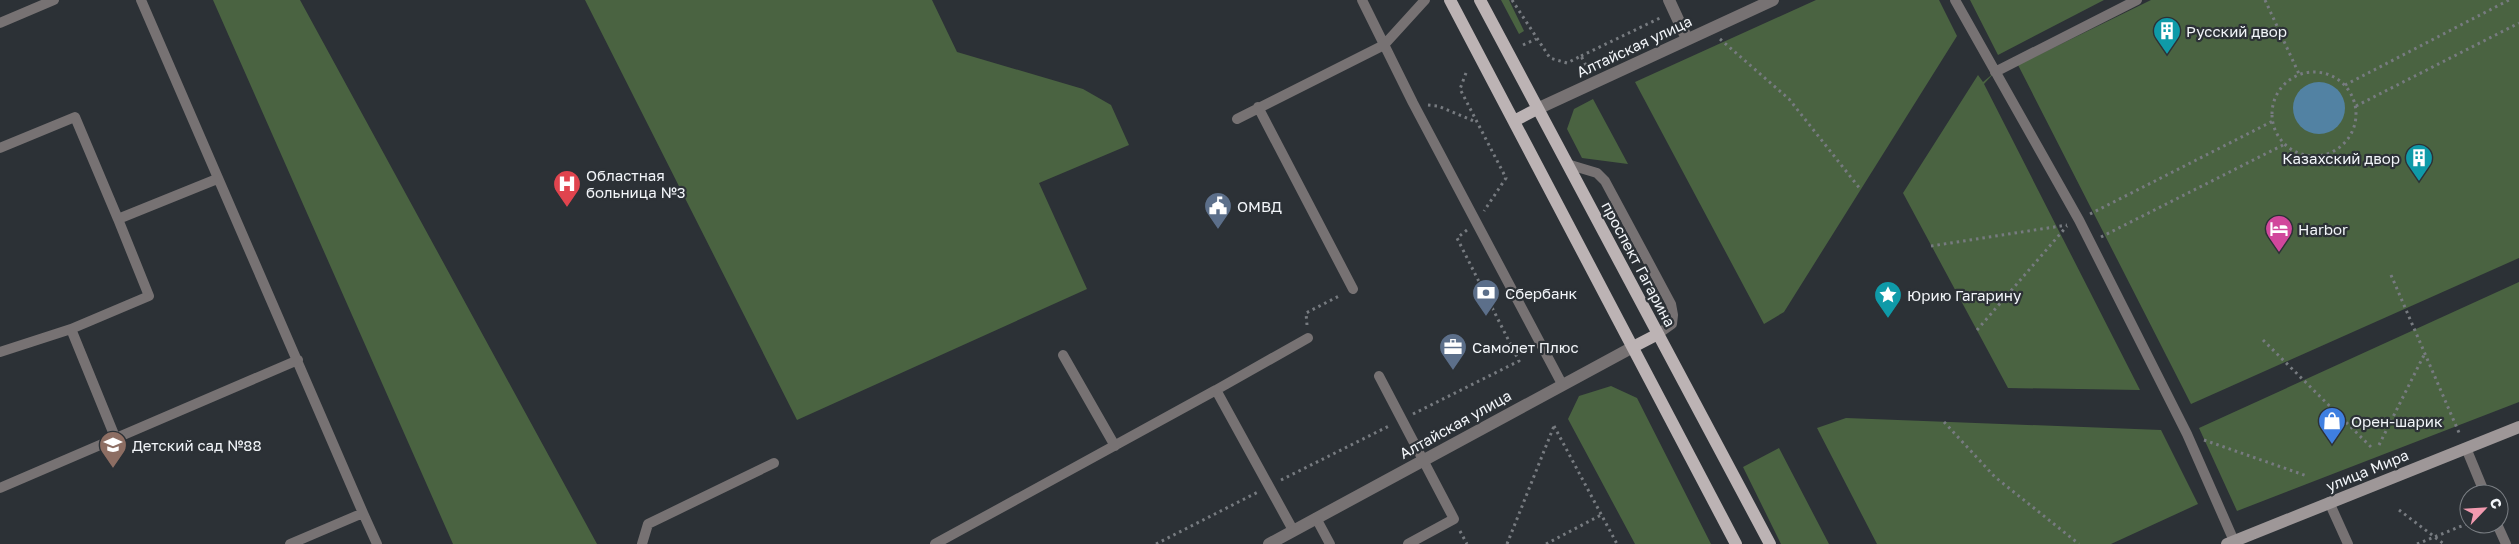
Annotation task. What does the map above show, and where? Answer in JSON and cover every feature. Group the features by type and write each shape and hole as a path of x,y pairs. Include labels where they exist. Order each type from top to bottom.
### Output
{"main road":[{"path":"1450,0 1736,544"},
{"name":"проспект Гагарина","path":"1480,0 1770,544"},
{"path":"1514,121 1537,109"},
{"name":"Алтайская улица","path":"1633,347 1658,334"},
{"name":"улица Мира","path":"2231,543 2519,427"}],"street":[{"path":"1668,0 1687,39"},
{"name":"Алтайская улица","path":"1537,109 1773,0"},
{"name":"Алтайская улица","path":"1269,544 1633,347"}],"lane":[{"path":"0,23 54,0"},
{"path":"141,0 376,544"},
{"path":"1362,0 1413,103 1562,384"},
{"path":"1237,119 1384,45 1425,0"},
{"path":"1955,0 2079,220 2187,434 2231,543"},
{"path":"1995,72 2137,0"},
{"path":"1258,108 1353,289"},
{"path":"0,148 75,117 149,296 71,329 0,352"},
{"path":"1567,164 1597,173 1605,181 1670,304 1673,315 1672,324 1658,334"},
{"path":"118,219 217,179"},
{"path":"71,329 115,437"},
{"path":"935,544 1308,338"},
{"path":"1063,356 1115,446"},
{"path":"0,488 298,360"},
{"path":"1379,376 1400,420 1454,520 1408,544"},
{"path":"1216,390 1294,530"},
{"path":"2466,448 2481,484"},
{"path":"642,544 648,524 774,463"},
{"path":"2329,502 2348,544"},
{"path":"290,544 363,513"},
{"path":"1316,518 1330,544"}],"path":[{"path":"1512,0 1550,58 1567,63 1674,12"},
{"path":"2265,0 2299,74"},
{"path":"2345,85 2508,0"},
{"path":"2356,106 2519,23"},
{"path":"1708,29 1789,99 1860,190"},
{"path":"1523,45 1536,39"},
{"path":"1581,56 1594,83"},
{"path":"2312,72 2324,73 2335,77 2345,85 2356,106 2356,119 2353,131 2346,142 2336,150 2319,156 2301,154 2285,144 2277,134 2273,121 2273,107 2278,93 2287,82 2299,74 2312,72"},
{"path":"1156,544 1519,361 1457,238 1476,222 1506,178 1460,89 1466,74"},
{"path":"1413,103 1438,106 1476,122"},
{"path":"2079,220 2273,121"},
{"path":"2090,243 2285,144"},
{"path":"1931,246 2068,225 1976,330"},
{"path":"2391,275 2466,448"},
{"path":"1308,338 1306,313 1353,289"},
{"path":"2263,340 2372,448"},
{"path":"2379,445 2425,353"},
{"path":"1944,422 1995,477 2079,544"},
{"path":"1507,544 1554,426 1617,544"},
{"path":"2187,434 2307,476"},
{"path":"2399,510 2444,544"},
{"path":"1546,544 1601,515"},
{"path":"2417,544 2459,528"}],"green space":[{"path":"213,0 300,0 597,544 453,544"},
{"path":"585,0 932,0 957,52 1083,89 1111,105 1129,145 1039,183 1087,289 797,420"},
{"path":"1501,0 1509,0 1524,31 1519,34"},
{"path":"1816,0 1939,0 1957,36 1784,312 1764,324 1635,82"},
{"path":"1970,0 2104,0 1998,55"},
{"path":"2151,0 2519,0 2519,258 2191,404 2018,65"},
{"path":"1995,72 1984,84 2140,390 2008,388 1903,193 1978,75 1983,82"},
{"path":"1593,99 1628,164 1582,158 1567,129 1574,109"},
{"path":"2519,282 2519,402 2237,511 2199,428"},
{"path":"1611,386 1637,398 1711,544 1635,544 1568,419 1579,396"},
{"path":"1846,418 2161,430 2198,504 2111,544 1877,544 1817,428"},
{"path":"1779,448 1829,544 1781,544 1743,467"}],"water":[{"path":"2319,82 2329,84 2337,90 2343,98 2345,108 2343,118 2337,126 2329,132 2319,134 2309,132 2301,126 2295,118 2293,108 2295,98 2301,90 2309,84"}],"place":[{"name":"Русский двор","path":"2167,55"},
{"name":"Казахский двор","path":"2419,182"},
{"name":"Областная больница №3","path":"567,208"},
{"name":"ОМВД","path":"1218,230"},
{"name":"Harbor","path":"2279,253"},
{"name":"Сбербанк","path":"1486,317"},
{"name":"Юрию Гагарину","path":"1888,319"},
{"name":"Самолет Плюс","path":"1453,371"},
{"name":"Орен-шарик","path":"2332,445"},
{"name":"Детский сад №88","path":"113,469"}]}
